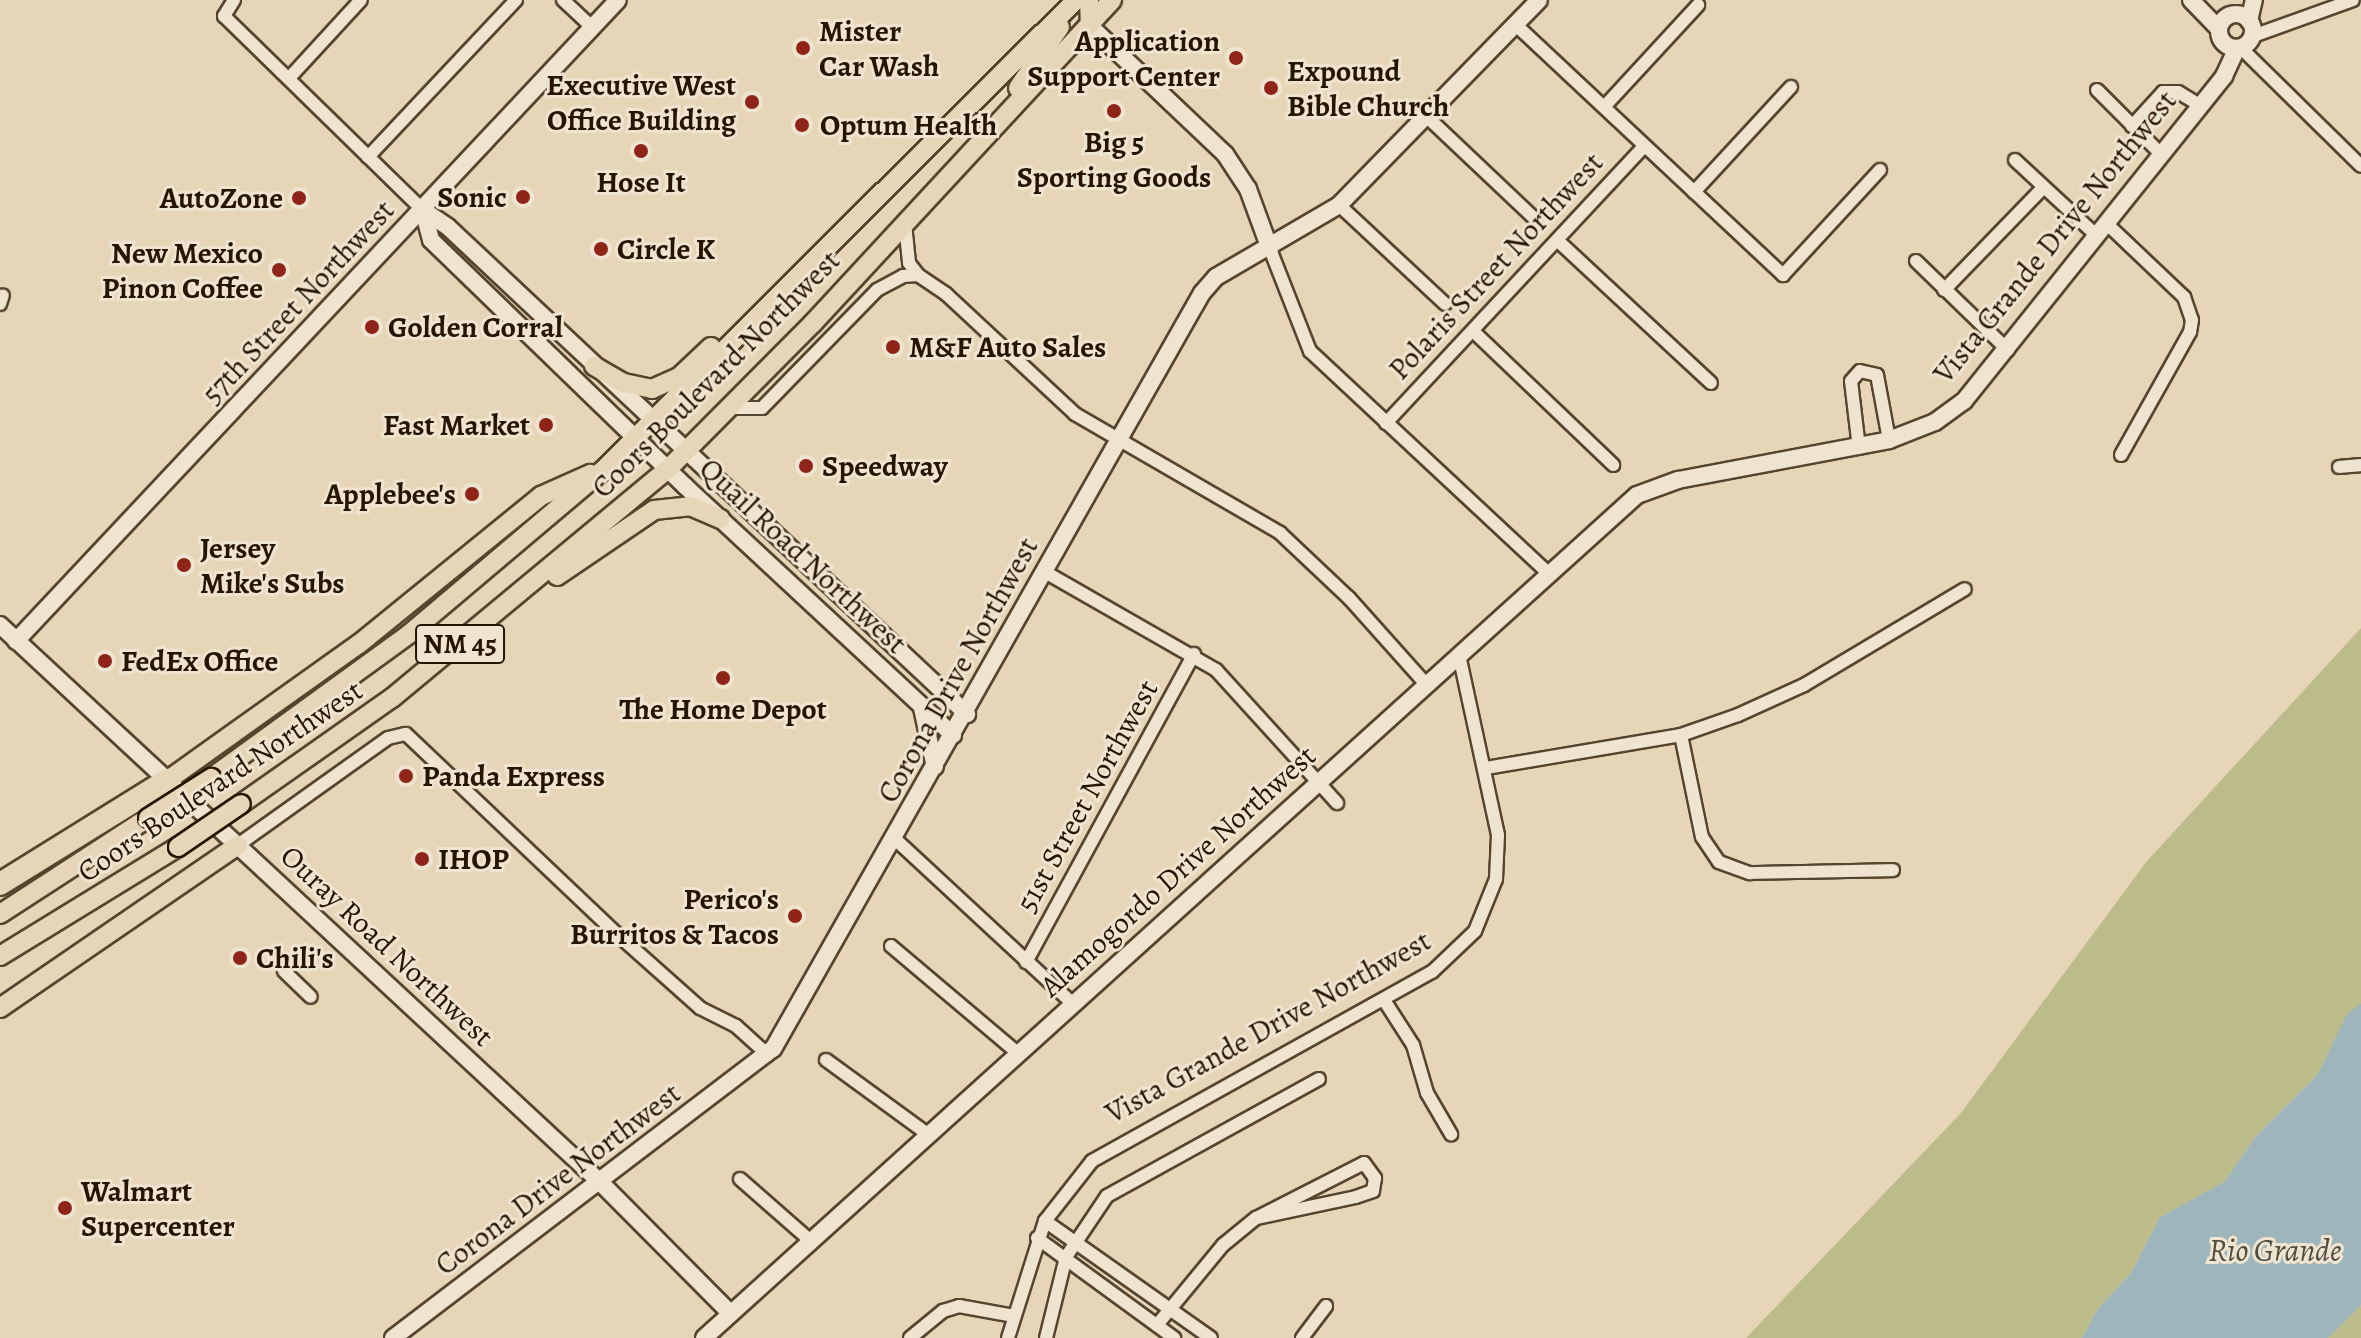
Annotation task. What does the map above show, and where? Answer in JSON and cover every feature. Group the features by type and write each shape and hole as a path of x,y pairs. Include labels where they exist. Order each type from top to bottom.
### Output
{"highway":[{"path":"0,884 168,780"}],"main road":[{"path":"1089,0 1090,26"},
{"name":"Coors Boulevard Northwest","path":"0,956 62,921 178,847 392,698 510,604 667,470 731,408 1112,0"},
{"path":"1008,113 1017,89 1064,22 1065,4"},
{"name":"Coors Boulevard Northwest","path":"0,914 211,778 409,634 604,469 654,422 1065,4"},
{"path":"594,366 640,388 662,387 679,377 740,319 767,306"},
{"path":"168,780 359,644 541,496 604,469"},
{"path":"510,604 654,510 690,506 720,519"},
{"path":"0,1008 238,845"},
{"path":"0,965 62,921"}],"street":[{"name":"Quail Road Northwest","path":"234,0 224,16 291,76 368,157 423,210 448,227 967,714"},
{"path":"291,76 361,0"},
{"path":"368,157 516,0"},
{"path":"563,0 592,27"},
{"name":"57th Street Northwest","path":"16,641 618,0"},
{"name":"Corona Drive Northwest","path":"393,1338 768,1055 793,1022 1202,293 1216,277 1270,249 1339,205 1424,114 1539,0"},
{"path":"2194,0 2240,29 2263,71 2361,166"},
{"name":"Vista Grande Drive Northwest","path":"1707,475 1859,448 1889,440 1952,411 2008,350 2212,87 2254,0"},
{"path":"2240,29 2279,27 2353,0"},
{"path":"1604,107 1698,5"},
{"path":"1516,25 1783,275 1880,170"},
{"path":"1090,26 1225,154 1248,189 1310,351 1550,575"},
{"path":"1694,192 1791,87"},
{"path":"2097,90 2160,153"},
{"path":"2132,126 2163,92 2178,92 2198,104"},
{"path":"1424,114 1532,216"},
{"name":"Polaris Street Northwest","path":"1386,423 1644,146"},
{"path":"2015,160 2043,188 2101,229 2184,297 2192,320 2190,332 2121,455"},
{"path":"1944,290 2043,188"},
{"path":"1339,205 1445,304"},
{"name":"Quail Road Northwest","path":"423,210 431,240 667,470 866,651 953,735"},
{"path":"905,224 909,263 918,275 946,294 1075,414 1280,533 1349,598 1426,684"},
{"path":"1557,240 1711,383"},
{"path":"1916,261 2008,350"},
{"path":"731,408 762,408 877,290 903,276 918,275"},
{"path":"1473,331 1613,465"},
{"path":"1859,448 1851,381 1860,371 1877,375 1889,440"},
{"path":"2339,467 2361,465"},
{"name":"Alamogordo Drive Northwest","path":"704,1338 1637,495 1658,485 1707,475"},
{"path":"1045,572 1194,654 1216,670 1337,803"},
{"path":"1486,768 1681,735 1804,685 1965,589"},
{"name":"Ouray Road Northwest","path":"0,625 599,1181 731,1314"},
{"path":"866,651 880,635"},
{"name":"51st Street Northwest","path":"1026,962 1194,654"},
{"name":"Vista Grande Drive Northwest","path":"1008,1338 1037,1238 1045,1221 1068,1187 1105,1152 1384,1000 1447,961 1475,931 1485,911 1499,849 1486,768 1459,654"},
{"path":"920,703 930,728 935,769"},
{"path":"238,845 397,735 421,744 454,780 693,1001 736,1026 768,1055"},
{"path":"1681,735 1702,837 1719,862 1750,873 1893,870"},
{"path":"895,839 1073,1004"},
{"path":"891,946 1019,1054"},
{"path":"284,971 311,997"},
{"path":"1384,1000 1413,1045 1427,1093 1451,1134"},
{"path":"826,1060 929,1135"},
{"path":"1046,1338 1066,1257 1107,1196 1123,1184 1319,1079"},
{"path":"1157,1325 1223,1245 1256,1218 1364,1163 1375,1178 1373,1191 1256,1218"},
{"path":"740,1179 812,1242"},
{"path":"1045,1221 1169,1308 1191,1332 1211,1338"},
{"path":"1037,1238 1174,1338"},
{"path":"910,1338 943,1311 959,1306 1014,1316"},
{"path":"1302,1338 1326,1306"}],"shaded area":[{"path":"2361,628 2361,1003 2347,1015 2318,1074 2256,1136 2224,1182 2160,1217 2131,1273 2097,1310 2082,1338 1746,1338 1961,1113 2147,861"},
{"path":"2361,1305 2361,1338 2328,1338 2334,1330"}],"water":[{"name":"Rio Grande","path":"2361,1003 2361,1305 2328,1338 2082,1338 2097,1310 2131,1273 2160,1217 2224,1182 2256,1136 2318,1074 2347,1014"}],"place":[{"name":"Mister Car Wash","path":"803,48"},
{"name":"Application Support Center","path":"1236,58"},
{"name":"Expound Bible Church","path":"1271,88"},
{"name":"Executive West Office Building","path":"752,102"},
{"name":"Big 5 Sporting Goods","path":"1114,111"},
{"name":"Optum Health","path":"802,125"},
{"name":"Hose It","path":"641,151"},
{"name":"Sonic","path":"523,197"},
{"name":"AutoZone","path":"299,198"},
{"name":"Circle K","path":"601,249"},
{"name":"New Mexico Pinon Coffee","path":"279,270"},
{"name":"Golden Corral","path":"372,327"},
{"name":"M&F Auto Sales","path":"893,347"},
{"name":"Fast Market","path":"546,425"},
{"name":"Speedway","path":"806,466"},
{"name":"Applebee's","path":"472,494"},
{"name":"Jersey Mike's Subs","path":"184,565"},
{"name":"FedEx Office","path":"105,661"},
{"name":"The Home Depot","path":"723,678"},
{"name":"Panda Express","path":"406,776"},
{"name":"IHOP","path":"422,859"},
{"name":"Perico's Burritos & Tacos","path":"795,916"},
{"name":"Chili's","path":"240,958"},
{"name":"Walmart Supercenter","path":"65,1208"}]}
